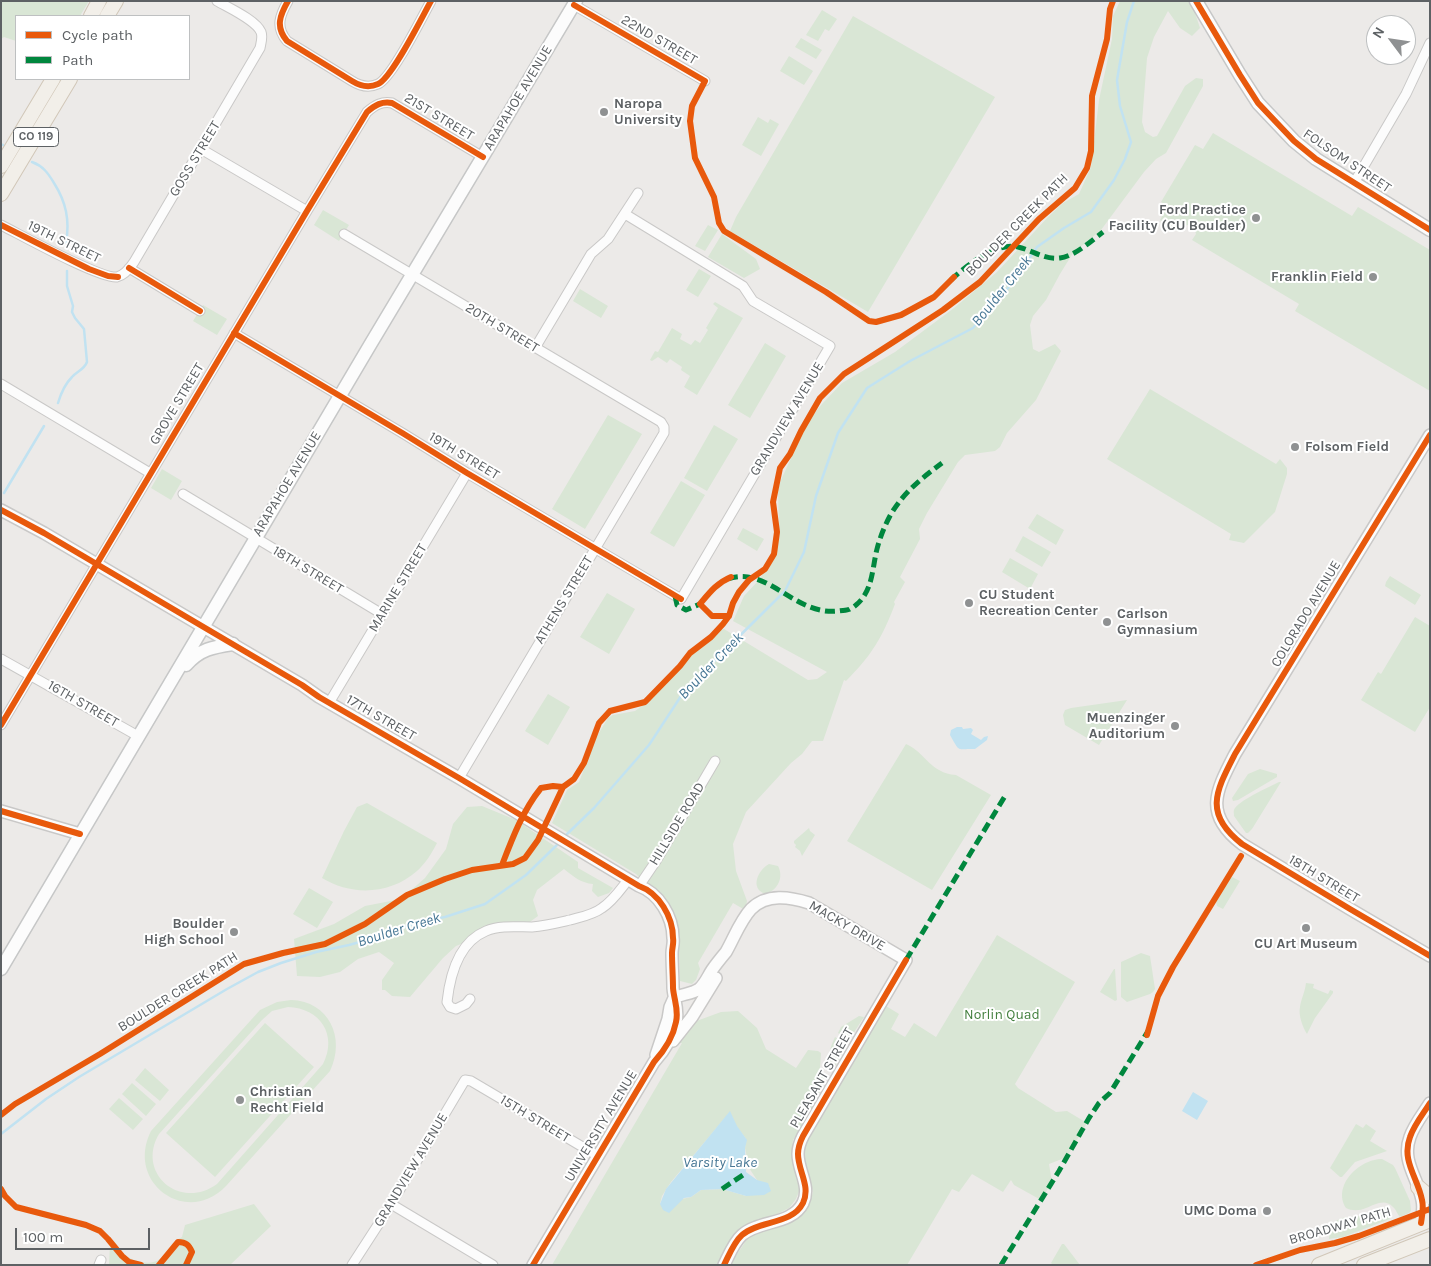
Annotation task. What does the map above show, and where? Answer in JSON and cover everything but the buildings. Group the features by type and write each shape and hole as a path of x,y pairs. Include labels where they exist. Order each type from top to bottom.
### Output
{"main road":[{"path":"91,15 100,1"},
{"path":"108,15 116,1"},
{"name":"FOLSOM STREET","path":"1196,1 1248,88 1272,119 1294,141 1316,159 1430,230"},
{"name":"ARAPAHOE AVENUE","path":"1,969 412,274 575,3"},
{"name":"CO 119","path":"1,166 53,80"},
{"name":"CO 119","path":"1,194 69,80"},
{"path":"171,682 194,656 205,650 233,644"},
{"path":"1418,1188 1430,1197"},
{"path":"1400,1251 1415,1237 1425,1222"},
{"path":"1319,1265 1425,1222"},
{"path":"1364,1265 1430,1239"}],"street":[{"name":"GOSS STREET","path":"118,277 129,268 260,48 261,31 252,21 217,1"},
{"path":"288,1 280,18 279,26 287,41 357,84 371,86 382,81 390,74 431,1"},
{"name":"22ND STREET","path":"575,3 705,81"},
{"path":"1354,183 1403,99 1430,43"},
{"name":"21ST STREET","path":"382,103 388,102 396,105 483,157"},
{"name":"GROVE STREET","path":"1,725 365,114 373,107 382,103"},
{"path":"201,149 307,211"},
{"path":"535,348 591,254 608,239 638,192"},
{"name":"GRANDVIEW AVENUE","path":"625,214 743,286 752,301 830,346 680,599"},
{"name":"19TH STREET","path":"1,225 90,269 108,276 118,277"},
{"name":"20TH STREET","path":"344,234 661,422"},
{"path":"129,268 200,311"},
{"name":"19TH STREET","path":"234,333 680,599"},
{"path":"1,384 150,473"},
{"name":"ATHENS STREET","path":"459,778 664,433 664,427 661,422"},
{"name":"COLORADO AVENUE","path":"1217,810 1217,792 1235,754 1430,434"},
{"name":"MARINE STREET","path":"329,703 467,473"},
{"name":"18TH STREET","path":"182,494 382,614"},
{"name":"17TH STREET","path":"1,510 39,530 233,644 329,703 653,894 666,912 673,933 674,998"},
{"name":"16TH STREET","path":"1,659 138,736"},
{"name":"HILLSIDE ROAD","path":"639,886 656,861 715,761"},
{"name":"18TH STREET","path":"1217,810 1225,828 1242,844 1430,956"},
{"path":"1,811 80,834"},
{"path":"470,999 466,1004 456,1009 450,1006 447,1002 448,986 460,954 486,930 541,926 591,914 612,900 628,880"},
{"name":"MACKY DRIVE","path":"726,952 751,909 759,903 785,897 809,903 906,960"},
{"path":"704,999 698,1002 682,1004 674,998 700,988 726,952"},
{"path":"665,1050 704,999 719,973 726,952"},
{"name":"PLEASANT STREET","path":"724,1265 741,1236 753,1228 787,1218 802,1205 806,1191 799,1166 798,1153 803,1136 906,960"},
{"name":"UNIVERSITY AVENUE","path":"533,1265 654,1062 665,1050 676,1023 677,1007 674,998"},
{"name":"UNIVERSITY AVENUE","path":"654,1062 674,998"},
{"name":"GRANDVIEW AVENUE","path":"352,1265 465,1080 471,1080"},
{"name":"15TH STREET","path":"471,1080 598,1156"},
{"path":"1425,1222 1418,1188 1408,1162 1408,1144 1410,1135 1430,1104"},
{"path":"391,1204 493,1265"}],"green space":[{"path":"1,1 89,1 81,15 15,15 15,41 4,37 1,39"},
{"path":"1120,1 1191,1 1200,28 1192,36 1180,28 1168,11 1154,37 1147,58 1142,122 1145,132 1153,137 1157,136 1185,86 1196,78 1203,79 1203,86 1166,153 1156,159 1144,172 1101,230 1073,253 1046,300 1033,316 1030,325 1033,349 1039,352 1055,344 1061,351 1036,400 1007,433 1000,447 995,451 965,455 958,462 919,529 920,539 900,577 905,582 894,602 895,604 886,627 863,663 846,681 844,680 823,741 812,741 802,754 791,763 746,812 733,844 736,871 747,901 745,910 733,903 698,963 700,969 696,980 692,984 680,981 679,951 669,908 636,874 552,823 567,790 579,782 597,736 608,718 613,715 635,711 652,699 692,651 717,631 724,629 808,680 817,679 827,672 733,621 744,596 771,563 777,546 779,533 778,490 781,480 813,415 842,383 895,352 954,308 997,272 1063,203 1079,194 1091,167 1099,100 1112,39 1113,16"},
{"path":"822,10 837,19 829,31 825,29 818,41 806,35"},
{"path":"853,16 995,97 868,312 730,231 736,217"},
{"path":"801,38 822,50 816,59 795,47"},
{"path":"789,56 813,71 804,85 780,71"},
{"path":"758,117 768,123 770,119 779,124 761,156 742,145"},
{"path":"1213,133 1352,216 1358,207 1430,250 1430,391 1295,311 1299,304 1192,240 1196,234 1193,224 1183,226 1179,232 1160,220 1168,206 1161,202 1195,145 1203,149"},
{"path":"323,210 349,225 339,241 314,225"},
{"path":"708,225 718,230 705,251 695,246"},
{"path":"722,234 756,259 760,269 744,278 708,257"},
{"path":"699,269 711,276 698,297 686,290"},
{"path":"580,289 608,306 601,318 573,301"},
{"path":"715,302 743,318 697,395 684,387 690,376 681,370 682,367 670,359 667,363 658,357 652,361 650,360 655,351 658,352 672,328 682,334 680,339 691,345 695,340 700,343 708,330 706,328 718,308 713,304"},
{"path":"203,305 227,319 217,335 193,321"},
{"path":"765,343 786,356 750,418 728,405"},
{"name":"Folsom Field","path":"1150,389 1276,464 1280,459 1287,468 1287,474 1275,512 1244,543 1229,540 1231,534 1107,459"},
{"path":"608,415 642,434 585,529 552,509"},
{"path":"714,425 738,439 707,491 684,478"},
{"path":"162,469 182,481 171,500 151,488"},
{"path":"681,481 705,495 674,547 650,533"},
{"path":"1037,514 1064,530 1056,545 1028,528"},
{"path":"743,528 764,539 757,551 737,539"},
{"path":"1023,536 1051,552 1042,567 1015,551"},
{"path":"1010,558 1038,574 1030,589 1002,572"},
{"path":"1390,576 1421,595 1415,605 1385,586"},
{"path":"607,593 635,609 609,654 580,637"},
{"path":"1415,617 1430,626 1430,707 1415,732 1361,700 1378,672 1381,674"},
{"path":"548,694 570,707 548,745 525,731"},
{"path":"1127,700 1099,745 1065,725 1063,715 1065,710"},
{"path":"906,744 919,752 940,771 956,775 991,795 932,890 847,841"},
{"path":"1260,769 1277,774 1277,777 1238,800 1233,801 1232,798 1248,774"},
{"path":"1281,782 1252,829 1246,833 1234,816 1235,808 1249,797"},
{"path":"367,803 437,843 420,868 395,885 383,889 358,890 333,884 322,878 357,807"},
{"path":"482,806 516,820 578,862 578,868 613,888 609,893 598,897 592,891 593,884 581,881 564,869 537,890 533,900 538,916 527,924 513,923 456,946 443,958 410,997 392,996 385,990 382,990 382,980 394,963 379,952 358,959 340,972 320,977 297,976 294,939 334,924 365,906 401,899 425,878 446,849 453,824 467,807"},
{"path":"809,828 815,835 802,856 795,847 794,841"},
{"path":"769,864 778,866 780,879 777,886 766,894 758,888 757,879"},
{"path":"1232,877 1240,881 1223,909 1217,906 1216,902"},
{"path":"309,888 333,902 317,928 293,914"},
{"name":"Norlin Quad","path":"997,935 1075,982 1015,1084 1018,1088 1056,1112 1067,1111 1087,1123 1067,1157 1049,1164 1052,1182 1041,1200 1014,1185 1011,1180 1003,1192 972,1174 959,1192 952,1189 907,1265 730,1265 749,1236 781,1227 800,1217 809,1205 813,1192 803,1153 806,1142 886,1006 899,1014 891,1029 905,1037 914,1023 936,1037"},
{"path":"1141,953 1150,956 1155,989 1150,994 1127,1002 1121,997 1121,962"},
{"path":"1114,969 1117,1000 1115,1001 1100,992"},
{"path":"1306,983 1314,984 1313,988 1328,994 1330,990 1333,991 1307,1034 1300,1014"},
{"path":"291,1000 304,1002 324,1014 335,1034 336,1046 330,1071 226,1186 211,1198 194,1202 178,1200 164,1193 153,1182 146,1167 145,1150 151,1131 260,1010 277,1002","holes":["288,1007 309,1012 317,1018 327,1033 327,1053 323,1064 217,1184 203,1191 189,1193 176,1190 166,1184 157,1174 153,1162 153,1148 159,1134 272,1011"]},
{"path":"738,1011 757,1028 766,1049 796,1068 808,1050 821,1053 820,1069 824,1080 823,1086 817,1097 813,1098 812,1110 793,1140 793,1165 800,1189 796,1199 789,1208 751,1224 719,1265 552,1265 682,1043 675,1044 691,1023 721,1012","holes":["730,1112 736,1126 746,1139 745,1148 749,1168 757,1180 746,1196 722,1189 701,1190 691,1197 660,1204 662,1196 671,1182"]},
{"path":"859,1016 864,1017 849,1040 838,1033 841,1027"},
{"name":"Christian Recht Field","path":"265,1023 314,1067 215,1177 166,1133"},
{"path":"835,1037 847,1045 834,1068 829,1057"},
{"path":"145,1068 169,1090 160,1101 135,1080"},
{"path":"132,1083 156,1104 146,1116 122,1094"},
{"path":"119,1098 143,1119 133,1130 109,1109"},
{"path":"1356,1124 1363,1128 1366,1124 1376,1131 1370,1141 1387,1151 1355,1162 1340,1177 1330,1168"},
{"path":"1382,1159 1395,1168 1410,1201 1411,1211 1400,1217 1390,1204 1386,1203 1358,1210 1346,1208 1342,1191 1350,1175 1373,1160"},
{"path":"254,1204 271,1226 230,1265 109,1265 110,1244 114,1241 128,1257 133,1260 150,1263 160,1259 174,1242 182,1237 185,1225"},
{"path":"1381,1207 1390,1211 1392,1215 1390,1219 1343,1237 1329,1239 1332,1226 1338,1220 1365,1215"},
{"path":"1062,1244 1064,1244 1080,1265 1053,1265 1051,1263"}],"water":[{"path":"962,727 963,729 971,728 973,730 971,734 981,740 988,736 987,740 975,749 959,749 950,735 951,730"},
{"path":"1193,1092 1208,1101 1197,1120 1182,1111"},
{"name":"Varsity Lake","path":"730,1111 737,1126 747,1140 745,1148 746,1172 757,1180 768,1183 771,1191 764,1195 746,1196 722,1189 701,1190 691,1197 684,1198 669,1213 663,1210 660,1204 666,1189"}],"waterway":[{"name":"Boulder Creek","path":"565,836 594,808 649,745 685,690 785,591 804,552 816,496 838,433 867,388 910,361 973,328 1015,280 1037,247 1091,212 1114,180 1131,142 1120,106 1117,80 1127,22 1134,1"},
{"path":"32,162 47,173 62,197 68,227 66,243"},
{"path":"58,403 67,383 87,362 84,329 72,312 73,306 67,286 67,271"},
{"path":"4,493 44,426"},
{"name":"Boulder Creek","path":"1,1134 46,1099 79,1077 258,972 316,952 381,936 418,922 445,917 485,904 526,875 560,842"}],"marked path":[{"path":"951,280 964,268 982,256 1001,248 1018,247 1043,256 1060,258 1077,251 1103,232"},
{"path":"728,579 742,577 756,579 769,584 808,606 822,610 838,611 851,609 862,599 869,586 878,545 891,514 908,492 942,463"},
{"path":"675,596 677,605 686,610 700,604"},
{"path":"906,960 1005,796"},
{"path":"1001,1265 1089,1118 1099,1103 1110,1093 1148,1031"},
{"path":"722,1189 746,1173"}],"cycle path":[{"path":"288,1 280,21 281,31 287,41 355,83 368,86 378,84 391,71 431,1"},
{"name":"BOULDER CREEK PATH","path":"1,1115 15,1104 100,1054 244,964 325,944 365,924 407,895 472,870 513,864 525,858 538,840 563,787 574,779 584,763 599,723 610,711 645,702 690,653 711,637 723,624 729,616 739,592 749,580 765,569 774,554 777,532 773,502 780,468 790,454 820,398 844,374 943,310 980,282 1039,219 1075,188 1087,168 1091,151 1092,96 1107,39 1110,9 1113,1"},
{"path":"1196,1 1258,103 1294,141 1316,159 1430,230"},
{"path":"574,5 705,81 692,106 690,121 695,158 714,197 719,223 724,231 826,292 869,321 876,322 901,315 934,297 954,277"},
{"path":"1,725 367,112 379,104 392,103 483,157"},
{"path":"1,225 89,269 108,276 118,277"},
{"path":"129,268 200,311"},
{"path":"234,333 681,599"},
{"path":"1430,435 1235,754 1223,779 1217,802 1222,822 1242,844 1430,956"},
{"path":"1,510 44,533 646,889 664,907 668,914 673,940 673,988 677,1013 673,1033 533,1265"},
{"path":"729,616 712,616 700,604 718,585 731,577"},
{"path":"502,865 523,815 541,788 563,787"},
{"path":"1,811 80,834"},
{"path":"1147,1035 1158,996 1173,967 1241,856"},
{"path":"724,1265 734,1245 742,1235 749,1230 791,1215 803,1203 806,1191 798,1154 801,1140 906,960"},
{"path":"1421,1223 1423,1203 1409,1162 1408,1146 1414,1128 1430,1103"},
{"path":"1,1189 16,1207 86,1225 100,1231 129,1262 141,1265"},
{"name":"BROADWAY PATH","path":"1256,1265 1300,1250 1359,1236 1430,1209"},
{"path":"159,1265 178,1242 187,1244 192,1252 186,1265"}],"place":[{"name":"Naropa University","path":"604,112"},
{"name":"Ford Practice Facility (CU Boulder)","path":"1256,218"},
{"name":"Franklin Field","path":"1373,277"},
{"name":"Folsom Field","path":"1295,447"},
{"name":"CU Student Recreation Center","path":"969,603"},
{"name":"Carlson Gymnasium","path":"1107,622"},
{"name":"Muenzinger Auditorium","path":"1175,726"},
{"name":"CU Art Museum","path":"1306,928"},
{"name":"Boulder High School","path":"234,932"},
{"name":"Christian Recht Field","path":"240,1100"},
{"name":"UMC Doma","path":"1267,1211"}]}
